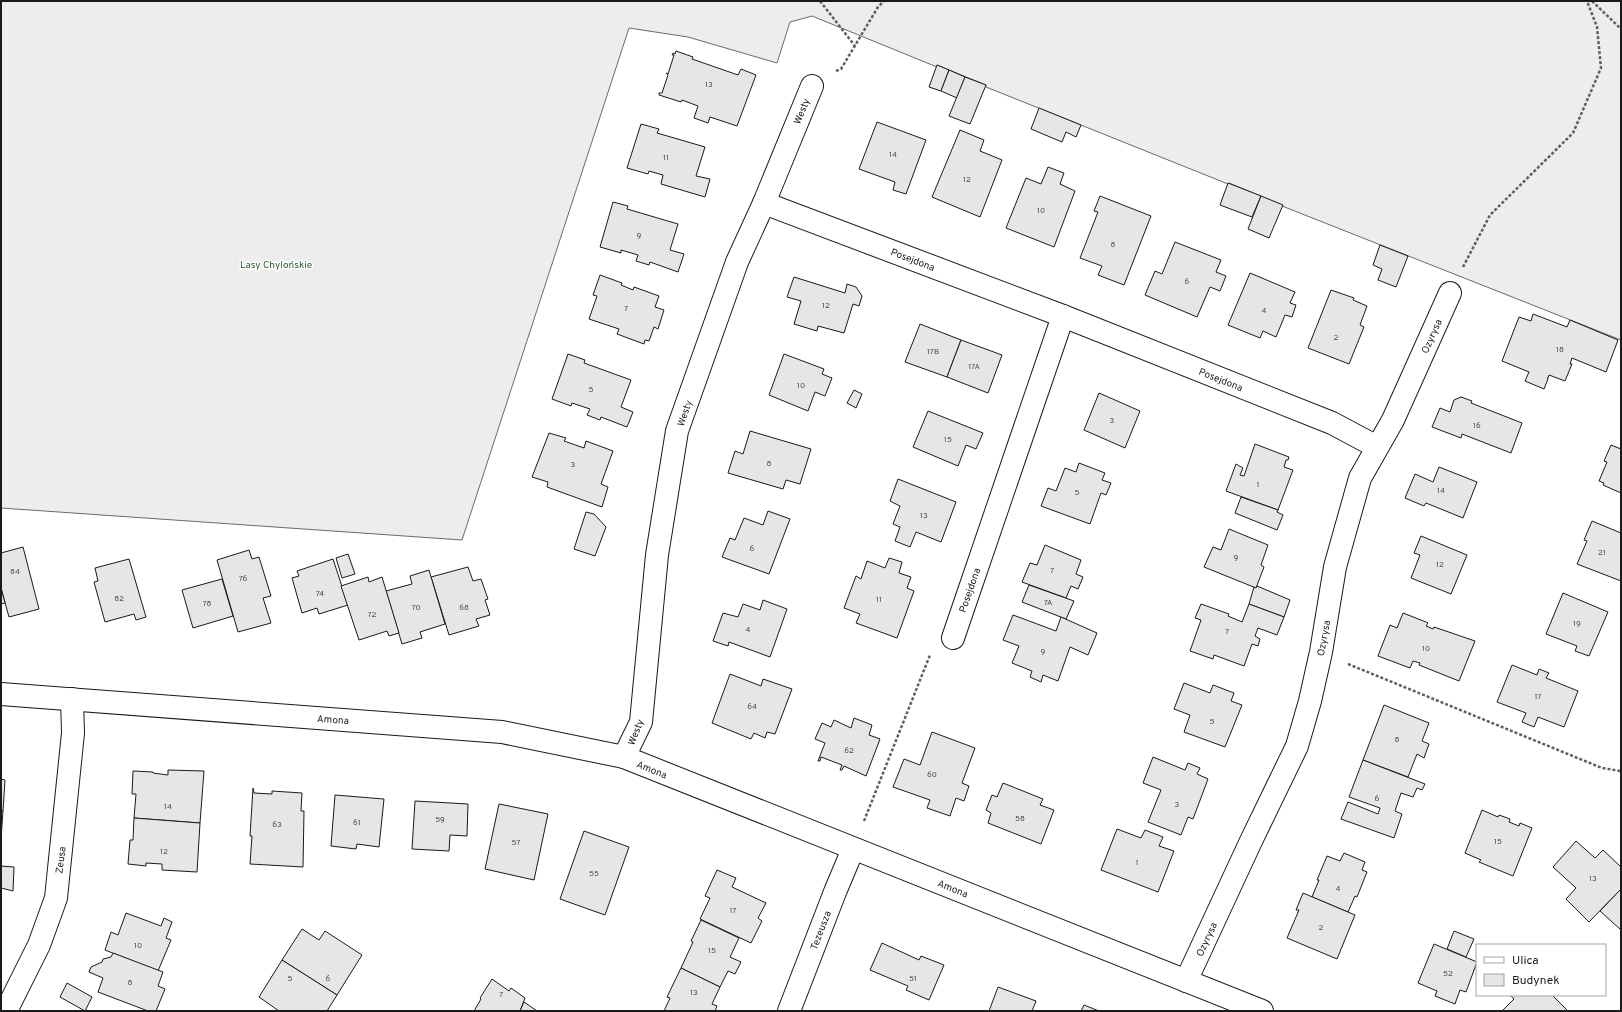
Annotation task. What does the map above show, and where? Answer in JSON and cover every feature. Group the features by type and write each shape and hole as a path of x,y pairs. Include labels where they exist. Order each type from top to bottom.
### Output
{"street":[{"name":"Westy","path":"624,757 641,722 657,555 677,431 737,262 764,203 812,86"},
{"name":"Posejdona","path":"764,203 1063,316 1332,423 1377,447"},
{"name":"Ozyrysa","path":"1186,981 1297,746 1310,701 1321,652 1335,567 1360,478 1393,420 1450,293"},
{"name":"Posejdona","path":"953,638 1063,316"},
{"name":"Amona","path":"1,694 502,732 624,757 1262,1011"},
{"name":"Zeusa","path":"6,1011 39,945 56,898 73,733 72,699"},
{"name":"Tezeusza","path":"789,1011 832,898 853,849"}],"path":[{"path":"820,1 855,46"},
{"path":"812,86 841,69 878,7 884,1"},
{"path":"1450,293 1490,215 1573,133 1601,68 1597,27 1587,1"},
{"path":"1592,1 1621,29"},
{"path":"853,849 935,641 953,638"},
{"path":"1321,652 1602,768 1621,771"}],"shaded area":[{"name":"Lasy Chylońskie","path":"1,1 1621,1 1621,340 1282,206 1229,183 1228,184 986,87 986,85 937,65 937,67 812,16 790,22 777,63 688,37 629,28 462,540 1,508"}],"building":[{"path":"676,51 693,57 692,59 738,75 741,69 756,75 737,126 710,117 708,123 694,118 698,106 682,100 681,102 659,95 659,93 662,93 668,75 666,73 668,74 674,55 672,55 673,53 675,54"},
{"path":"937,65 949,70 941,91 929,87"},
{"path":"949,70 965,77 957,98 941,91"},
{"path":"965,77 986,85 970,124 949,116"},
{"path":"1039,108 1081,125 1076,137 1066,132 1062,142 1031,129"},
{"path":"877,122 926,140 906,194 893,190 895,182 859,169"},
{"path":"641,124 659,129 657,133 705,147 696,176 710,179 705,197 661,184 663,175 649,171 648,174 627,168"},
{"path":"960,130 984,140 980,151 1002,160 980,217 932,197"},
{"path":"1048,167 1064,173 1060,184 1075,191 1054,247 1006,228 1026,178 1041,184"},
{"path":"1228,183 1261,196 1252,217 1220,205"},
{"path":"1100,196 1151,216 1124,285 1098,275 1102,266 1080,258 1098,212 1094,211"},
{"path":"1261,196 1283,205 1269,238 1248,229"},
{"path":"613,202 628,206 627,209 678,224 670,250 684,254 678,272 650,262 649,265 636,261 638,255 621,250 621,253 600,247"},
{"path":"1175,242 1221,260 1216,272 1226,276 1220,291 1210,287 1197,317 1145,295 1155,271 1162,274"},
{"path":"1380,245 1408,256 1396,287 1378,280 1382,269 1373,265"},
{"path":"1250,273 1295,292 1290,303 1296,305 1292,317 1285,315 1276,337 1263,331 1260,338 1228,325"},
{"path":"600,275 622,283 621,285 633,290 634,287 659,296 655,307 664,310 658,329 654,327 649,341 645,340 644,344 617,334 619,329 589,319 597,296 593,295"},
{"path":"794,277 845,293 847,284 856,287 862,296 859,306 853,304 844,333 818,326 817,331 794,324 801,301 787,297"},
{"path":"1331,290 1354,298 1353,300 1367,306 1360,325 1364,327 1349,364 1308,348"},
{"path":"1533,314 1567,327 1570,320 1618,340 1606,372 1572,358 1570,364 1572,364 1565,381 1549,375 1544,389 1525,381 1529,372 1502,361 1519,317 1531,321"},
{"path":"920,324 961,340 947,377 905,362"},
{"path":"961,340 1002,355 988,393 947,377"},
{"path":"568,354 585,360 584,363 631,380 621,407 633,412 627,427 601,417 600,420 587,415 590,409 572,403 571,406 552,399"},
{"path":"784,354 824,369 822,374 832,378 825,396 815,392 808,411 769,395"},
{"path":"854,390 862,394 856,408 847,403"},
{"path":"1099,393 1140,411 1125,448 1084,430"},
{"path":"1461,397 1472,401 1471,403 1522,423 1511,453 1462,434 1461,438 1432,427 1440,408 1450,412 1454,400"},
{"path":"928,411 983,433 976,449 966,445 958,466 913,447"},
{"path":"750,431 811,449 800,484 786,480 783,489 728,473 735,451 743,454"},
{"path":"549,433 566,438 564,441 584,448 586,441 613,451 601,484 608,487 602,507 547,487 548,482 532,477"},
{"path":"1255,444 1289,457 1288,460 1286,460 1284,467 1293,470 1278,510 1226,491 1236,464 1243,468 1240,475 1244,476"},
{"path":"1611,445 1621,449 1621,493 1603,485 1604,483 1599,481 1607,462 1604,461"},
{"path":"1079,463 1105,473 1102,480 1111,483 1106,495 1101,493 1090,524 1041,506 1048,488 1056,491 1065,468 1076,472"},
{"path":"1439,467 1477,482 1463,518 1426,503 1424,506 1405,498 1415,474 1433,482"},
{"path":"898,479 956,502 941,542 916,532 910,547 895,541 900,527 893,524 900,506 890,501"},
{"path":"1241,497 1278,510 1277,512 1283,515 1277,530 1235,513"},
{"path":"768,511 790,519 769,574 722,557 730,538 735,540 744,518 763,525"},
{"path":"586,512 594,514 606,527 595,556 574,549"},
{"path":"1592,521 1621,533 1621,581 1577,564 1587,541 1584,540"},
{"path":"1229,529 1268,545 1261,565 1264,567 1256,588 1204,567 1213,547 1221,550"},
{"path":"1421,536 1467,555 1451,594 1411,578 1420,555 1414,553"},
{"path":"1045,545 1081,560 1076,574 1083,577 1078,589 1071,586 1066,598 1022,582 1030,563 1037,565"},
{"path":"23,547 39,609 9,617 1,588 1,553"},
{"path":"249,550 252,559 259,557 271,596 263,598 271,623 238,632 217,560"},
{"path":"348,554 355,574 342,578 336,558"},
{"path":"889,558 902,562 899,573 911,577 907,588 914,591 897,638 856,623 860,614 844,608 856,576 861,579 867,561 885,568"},
{"path":"129,559 146,617 136,620 134,614 105,622 94,582 98,581 95,568"},
{"path":"333,559 348,605 319,614 317,608 302,613 292,578 299,576 297,571"},
{"path":"468,567 473,581 481,579 488,599 485,600 490,615 476,619 479,626 449,635 431,577"},
{"path":"429,570 445,624 420,632 422,638 402,644 386,591 412,584 410,576"},
{"path":"368,577 369,582 382,577 399,633 389,636 387,631 359,640 341,586"},
{"path":"222,579 233,616 193,628 182,590"},
{"path":"1029,585 1074,601 1066,619 1022,602"},
{"path":"1257,586 1290,600 1284,617 1249,604 1254,587 1256,588"},
{"path":"1,588 5,603 1,604"},
{"path":"1563,593 1608,612 1589,656 1575,651 1577,646 1546,634"},
{"path":"763,600 787,609 770,657 729,642 728,646 713,641 723,613 738,617 743,604 760,610"},
{"path":"1201,604 1229,614 1228,616 1242,622 1249,604 1284,617 1277,635 1258,628 1255,636 1260,639 1258,646 1252,644 1244,666 1214,655 1213,659 1190,651 1201,620 1195,618"},
{"path":"1403,613 1428,623 1426,626 1433,629 1434,627 1475,641 1459,681 1419,665 1420,663 1413,661 1410,668 1378,656 1390,625 1397,628"},
{"path":"1013,615 1056,631 1061,617 1097,633 1088,655 1070,647 1058,681 1043,675 1041,682 1030,677 1032,671 1012,663 1019,646 1003,640"},
{"path":"1512,665 1537,675 1539,669 1549,673 1546,678 1578,691 1564,727 1538,717 1534,727 1522,722 1526,713 1497,702"},
{"path":"730,674 761,686 763,679 792,689 775,734 767,732 765,738 754,733 751,739 712,723"},
{"path":"1184,683 1210,693 1213,685 1234,693 1231,701 1242,705 1225,747 1184,732 1190,715 1174,709"},
{"path":"1384,705 1429,723 1422,741 1429,744 1424,758 1417,754 1408,777 1363,760"},
{"path":"854,718 872,725 869,735 880,739 866,776 844,766 842,770 840,770 842,765 821,757 820,761 818,761 825,743 815,739 822,723 831,727 834,720 851,728"},
{"path":"932,732 975,748 962,783 969,786 964,801 956,798 950,816 927,808 930,800 893,787 904,759 920,765"},
{"path":"1153,757 1185,770 1188,763 1200,768 1197,774 1208,779 1193,819 1188,817 1181,835 1148,822 1161,790 1143,783"},
{"path":"1363,760 1425,784 1422,790 1417,788 1413,797 1401,793 1395,811 1402,814 1394,838 1341,819 1348,802 1378,814 1380,808 1349,797"},
{"path":"168,770 204,771 200,823 134,818 136,794 132,794 133,771 153,772 168,775"},
{"path":"1,779 5,780 3,811 1,811"},
{"path":"1003,783 1043,799 1040,805 1054,810 1041,844 988,823 991,813 986,810 992,795 997,797"},
{"path":"253,788 254,793 272,794 272,791 302,793 301,811 304,811 303,867 250,864"},
{"path":"335,795 384,799 379,847 357,844 356,849 331,846"},
{"path":"415,801 468,804 467,836 450,835 449,851 412,849"},
{"path":"499,804 548,814 534,880 485,869"},
{"path":"1482,810 1498,817 1499,815 1510,819 1509,822 1519,826 1520,823 1532,828 1513,876 1479,862 1481,860 1465,853"},
{"path":"1,811 3,811 1,839"},
{"path":"134,818 200,823 197,872 162,870 162,864 146,863 146,866 128,864 130,840 133,840"},
{"path":"1117,829 1141,838 1145,830 1163,837 1159,846 1174,851 1158,892 1101,870"},
{"path":"584,831 629,847 605,915 560,899"},
{"path":"1576,841 1595,858 1603,850 1621,867 1621,889 1589,922 1566,899 1576,888 1553,867"},
{"path":"1344,853 1365,862 1362,870 1367,872 1357,897 1355,896 1348,912 1312,897 1327,856 1340,861"},
{"path":"1,866 14,867 13,891 1,888"},
{"path":"717,870 736,878 732,887 766,903 758,918 762,921 751,943 700,919 710,898 705,896"},
{"path":"1621,889 1621,930 1600,911"},
{"path":"1303,893 1355,915 1337,959 1287,938 1299,910 1296,910"},
{"path":"126,913 161,926 164,918 172,922 166,938 171,940 158,971 105,950 111,932 118,935"},
{"path":"701,920 739,938 730,957 741,962 735,974 728,971 720,987 681,968"},
{"path":"302,929 319,940 325,931 362,955 337,995 282,960"},
{"path":"1454,931 1474,939 1466,957 1447,949"},
{"path":"882,943 919,960 921,956 944,965 929,1000 906,990 908,986 870,970"},
{"path":"1434,944 1476,962 1466,992 1460,990 1455,1004 1435,996 1437,991 1418,983"},
{"path":"113,953 163,972 158,986 165,989 156,1011 148,1011 98,992 103,978 89,972 91,967 102,962 103,959 111,957"},
{"path":"282,960 337,995 327,1011 279,1011 259,997"},
{"path":"681,968 720,987 712,1004 717,1006 715,1011 664,1011 670,998 667,997"},
{"path":"492,979 509,991 511,988 525,998 520,1011 474,1011"},
{"path":"67,983 92,997 85,1011 60,997"},
{"path":"998,987 1036,1001 1032,1011 989,1011"},
{"path":"1511,996 1553,996 1568,1011 1502,1011 1514,999"},
{"path":"524,1002 537,1011 520,1011"},
{"path":"1084,1005 1099,1011 1081,1011"}]}
